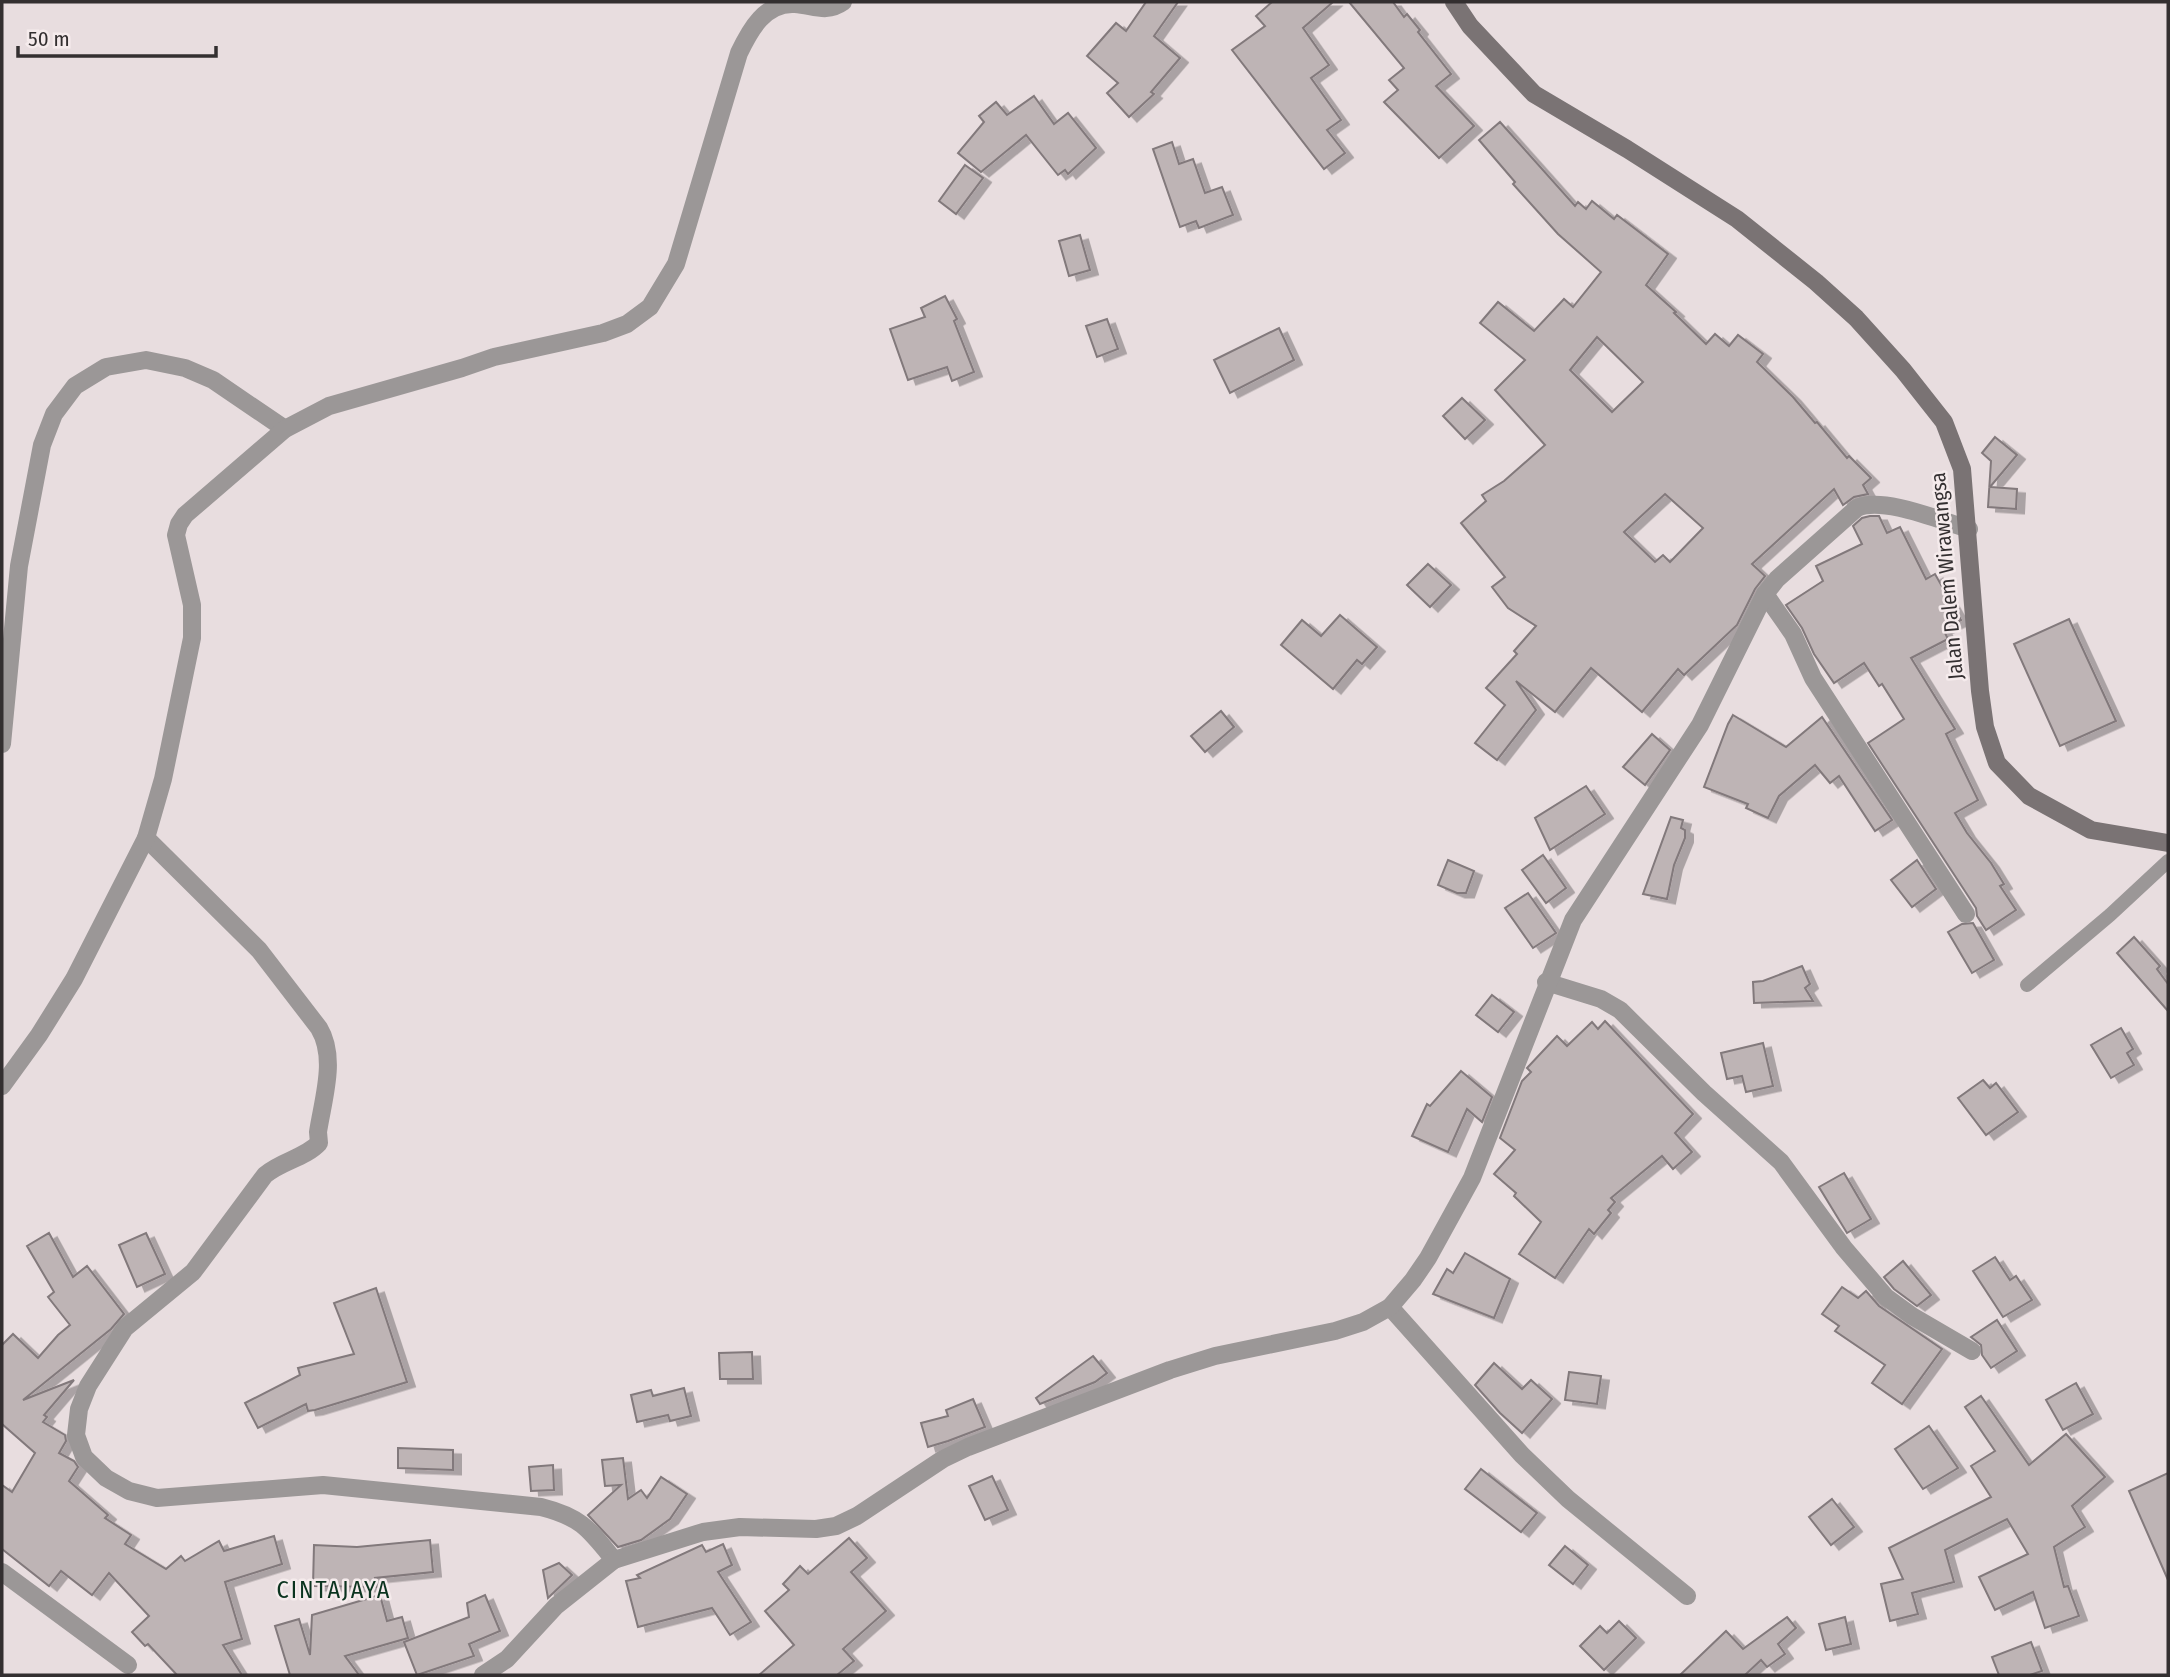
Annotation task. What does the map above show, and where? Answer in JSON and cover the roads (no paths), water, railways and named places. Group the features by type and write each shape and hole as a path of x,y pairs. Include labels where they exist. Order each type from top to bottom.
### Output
{"street":[{"path":"2,1086 39,1035 74,979 146,838 163,779 192,638 192,605 176,535 185,515 285,429 329,406 494,357 603,333 627,324 650,307 676,264 739,53 749,31 771,10 782,5 794,4 820,9 832,8 843,2"},
{"name":"Jalan Dalem Wirawangsa","path":"1454,2 1470,26 1534,94 1737,219 1856,318 1903,370 1944,422 1962,469 1969,529 1980,691 1986,727 1997,764 2029,796 2091,830 2168,843"},
{"path":"2,744 19,566 42,445 54,414 75,386 106,367 146,360 185,368 213,380 285,429"},
{"path":"484,1675 507,1659 544,1618 606,1566 704,1532 740,1527 816,1530 836,1526 857,1516 943,1459 968,1447 1170,1370 1215,1356 1335,1331 1363,1322 1390,1307 1428,1258 1472,1178 1546,982 1573,919 1700,725 1765,594 1777,579 1857,508 1865,504 1890,506 1969,529"},
{"path":"1765,594 1793,634 1809,672 1966,914"},
{"path":"146,838 259,950 319,1028 329,1050 319,1137 313,1149 265,1175 193,1272 125,1328 88,1386 79,1409 76,1435 84,1457 106,1479 129,1491 157,1498 323,1485 541,1507 573,1517 589,1529 606,1566"},
{"path":"1546,982 1601,999 1620,1010 1703,1093 1782,1162 1844,1248 1886,1297 1912,1316 1972,1351"},
{"path":"1390,1307 1522,1455 1569,1499 1687,1596"},
{"path":"2,1572 128,1665"}],"lane":[{"path":"2027,985 2168,860"}],"district":[{"name":"CINTAJAYA","path":"334,1590"}]}
